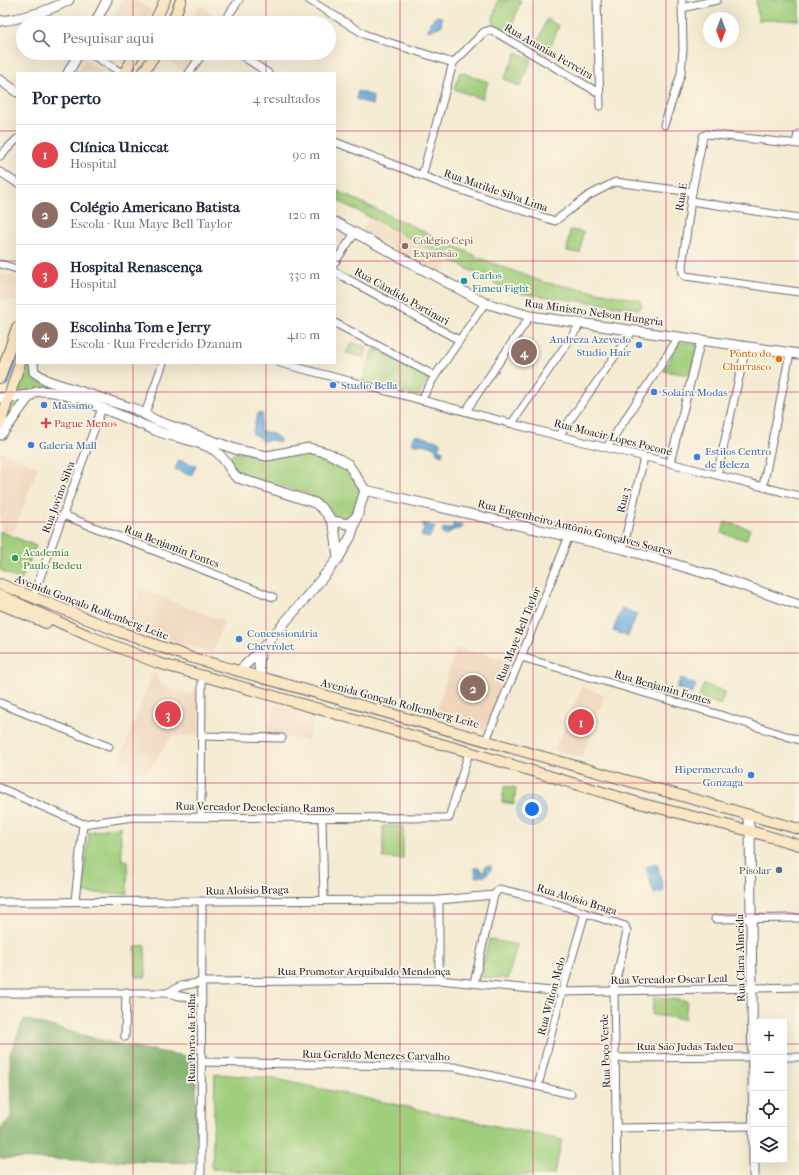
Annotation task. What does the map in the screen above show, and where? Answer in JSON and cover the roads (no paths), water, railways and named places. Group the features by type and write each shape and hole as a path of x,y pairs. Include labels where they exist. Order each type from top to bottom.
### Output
{"main road":[{"path":"175,16 180,0"},
{"path":"157,16 163,1"},
{"path":"124,72 131,60"},
{"path":"145,72 152,60"},
{"path":"0,378 16,329"},
{"path":"0,424 4,398 20,364"},
{"path":"0,578 76,614"},
{"name":"Avenida Gonçalo Rollemberg Leite","path":"0,584 189,657 799,829"},
{"path":"0,595 87,635 158,663 469,752 639,803 750,830 799,845"},
{"path":"0,604 59,627 87,635"}],"street":[{"path":"31,16 51,10 69,0"},
{"path":"99,16 107,0"},
{"path":"228,16 239,0"},
{"path":"309,0 336,16"},
{"path":"597,0 600,106"},
{"path":"664,125 681,74 683,49 682,0"},
{"path":"682,8 718,0"},
{"path":"336,16 366,34 453,63 422,176"},
{"path":"0,21 16,19"},
{"name":"Rua Ananias Ferreira","path":"453,63 484,32 490,30 599,92"},
{"path":"69,72 75,60"},
{"path":"101,60 121,72"},
{"path":"190,72 198,60"},
{"path":"248,60 266,72"},
{"path":"0,80 16,91"},
{"name":"Rua E","path":"798,143 707,134 703,136 692,192 682,267 683,273 686,276 799,292"},
{"path":"798,134 798,143"},
{"path":"0,156 16,140"},
{"name":"Rua Matilde Silva Lima","path":"336,142 422,176 555,222 588,196 615,182 692,192"},
{"path":"0,172 16,182"},
{"path":"691,201 799,218"},
{"name":"Rua Ministro Nelson Hungria","path":"336,223 485,303 530,316 795,354"},
{"path":"336,261 355,233"},
{"path":"0,264 16,269"},
{"name":"Rua Cândido Portinari","path":"336,273 459,340"},
{"path":"421,400 435,376 485,303"},
{"path":"466,411 530,316"},
{"path":"512,423 581,323"},
{"path":"336,324 435,376"},
{"path":"558,436 633,330"},
{"path":"607,447 679,337"},
{"path":"670,463 701,340"},
{"path":"717,475 746,347"},
{"path":"763,486 795,354"},
{"path":"32,364 34,372 41,378 102,408 158,431 215,450 238,478 316,503 323,508 333,521 338,559"},
{"path":"145,414 163,364"},
{"name":"Rua Moacir Lopes Poconé","path":"284,364 558,436 799,496"},
{"path":"4,398 30,395 44,390 69,392 135,409 157,421 238,450 267,456 302,449 317,449 341,459 348,464 365,490 359,514 348,544 338,559 260,651 239,671"},
{"path":"0,435 12,423 30,395"},
{"name":"Rua Jovino Silva","path":"34,594 102,408"},
{"path":"227,466 229,456 238,450"},
{"name":"Rua 3","path":"623,549 644,457"},
{"name":"Rua Engenheiro Antônio Gonçalves Soares","path":"365,490 623,549 718,577 799,605"},
{"path":"333,521 348,524 359,514"},
{"name":"Rua Benjamin Fontes","path":"63,515 273,597"},
{"name":"Rua Maye Bell Taylor","path":"486,740 569,536"},
{"path":"260,651 259,666 262,678"},
{"name":"Rua Benjamin Fontes","path":"521,657 717,714 799,740"},
{"path":"201,817 202,676"},
{"path":"0,703 109,747"},
{"path":"202,736 282,738"},
{"name":"Rua Vereador Deocleciano Ramos","path":"84,824 134,817 322,819 449,818 469,752"},
{"path":"0,788 84,824 75,901"},
{"name":"Rua Clara Almeida","path":"748,814 750,830 754,1055"},
{"path":"322,819 324,900"},
{"name":"Rua Aloísio Braga","path":"0,902 439,900 495,893 502,889 585,913 626,926 627,928"},
{"path":"474,983 495,893"},
{"path":"439,900 439,980"},
{"name":"Rua Porto da Folha","path":"201,1175 202,902"},
{"name":"Rua Wilton Melo","path":"538,1086 562,992 585,913"},
{"path":"715,919 799,918"},
{"name":"Rua Poço Verde","path":"617,1175 618,1128 614,990 627,928"},
{"name":"Rua Promotor Arquibaldo Mendonça","path":"167,992 181,986 202,982 439,980 562,992"},
{"name":"Rua Vereador Oscar Leal","path":"562,992 799,988"},
{"path":"125,1037 126,992"},
{"name":"Rua Promotor Arquibaldo Mendonça","path":"0,993 167,992 202,1001"},
{"name":"Rua São Judas Tadeu","path":"616,1058 751,1057"},
{"path":"787,1057 799,1057"},
{"name":"Rua Geraldo Menezes Carvalho","path":"202,1062 440,1066 469,1070 571,1094"},
{"path":"618,1128 751,1126"},
{"name":"Rua Clara Almeida","path":"754,1163 754,1175"}],"water":[{"path":"437,16 442,17 441,26 428,31 430,22"},
{"path":"358,91 373,96 372,105 356,99"},
{"path":"258,413 263,414 260,431 271,433 280,439 280,442 270,440 261,441 258,436 252,434"},
{"path":"417,435 440,442 439,449 443,451 442,455 437,453 435,447 421,444 414,445 412,442 414,436"},
{"path":"179,460 196,466 191,476 175,469"},
{"path":"423,523 435,527 429,538 421,536 424,529"},
{"path":"454,523 463,525 462,528 453,530 446,535 442,534 443,528 451,529"},
{"path":"622,608 637,614 628,636 613,631"},
{"path":"681,678 696,685 692,694 676,688"},
{"path":"657,864 664,891 654,894 646,867"},
{"path":"486,866 491,866 491,870 485,876 476,877 475,868 480,868 480,871 483,872"}],"waterway":[{"path":"6,382 16,354"}],"place":[{"name":"Colégio Cepi Expansão","path":"405,246"},
{"name":"Carlos Fimeu Fight","path":"464,281"},
{"name":"Andreza Azevedo Studio Hair","path":"639,345"},
{"name":"Escolinha Tom e Jerry","path":"524,352"},
{"name":"Ponto do Churrasco","path":"779,359"},
{"name":"Studio Bella","path":"333,385"},
{"name":"Solaira Modas","path":"654,392"},
{"name":"Massimo","path":"44,405"},
{"name":"Pague Menos","path":"46,423"},
{"name":"Galeria Mall","path":"31,445"},
{"name":"Estilos Centro de Beleza","path":"697,457"},
{"name":"Academia Paulo Bedeu","path":"15,558"},
{"name":"Concessionária Chevrolet","path":"239,639"},
{"name":"Colégio Americano Batista","path":"473,688"},
{"name":"Hospital Renascença","path":"168,714"},
{"name":"Clínica Uniccat","path":"581,722"},
{"name":"Hipermercado Gonzaga","path":"751,775"},
{"name":"Pisolar","path":"779,870"}]}
